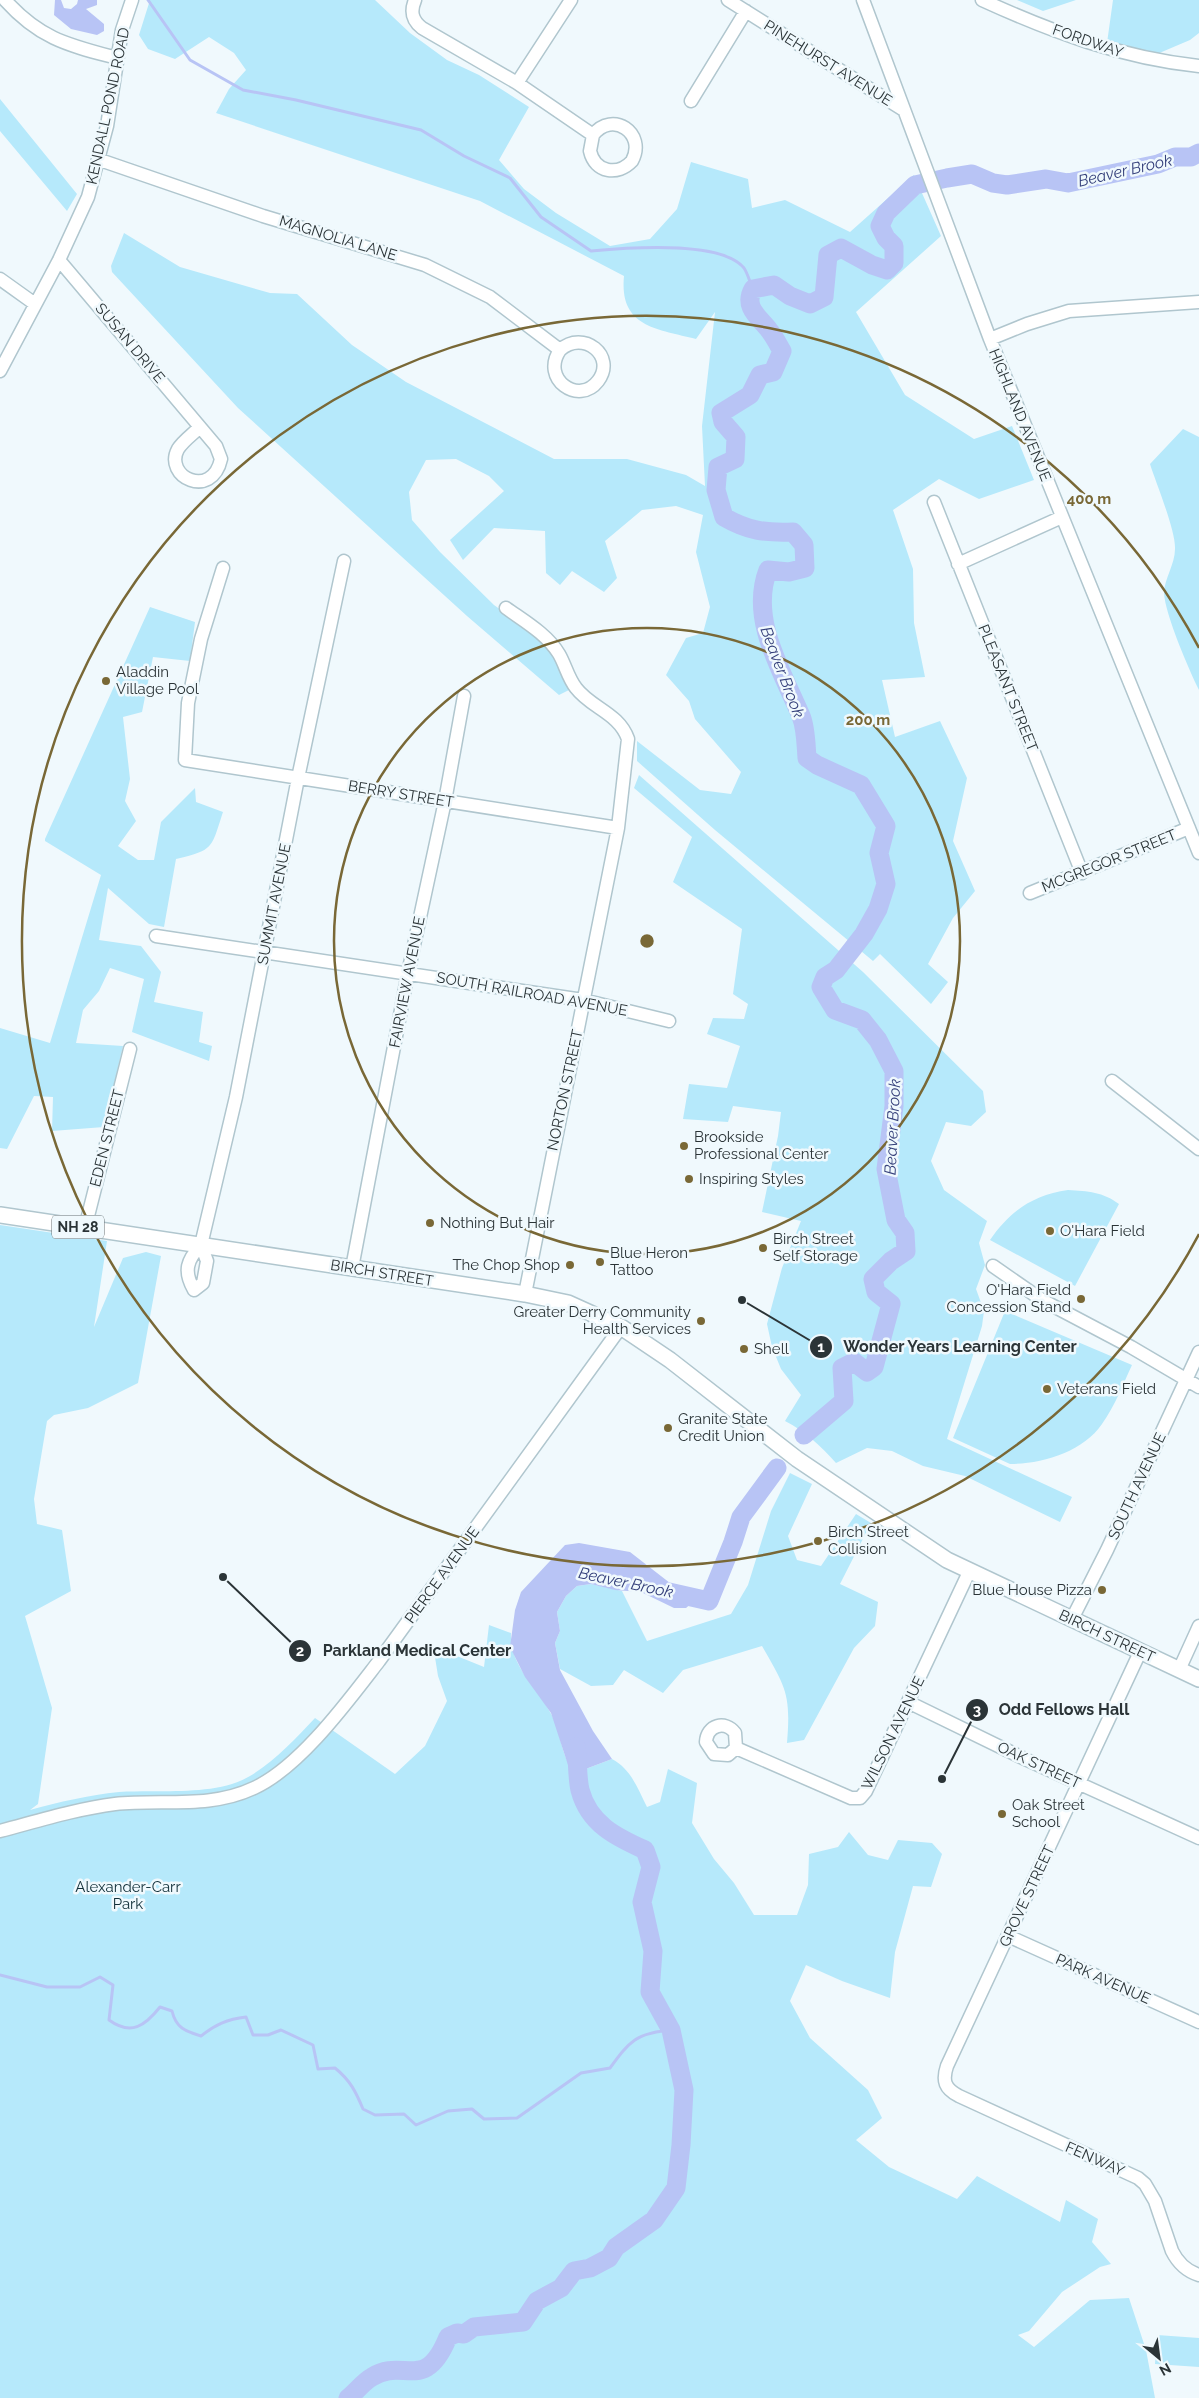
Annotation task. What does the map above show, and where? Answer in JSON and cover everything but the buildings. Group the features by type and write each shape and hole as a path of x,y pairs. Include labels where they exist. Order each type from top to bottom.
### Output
{"main road":[{"name":"BIRCH STREET","path":"0,1215 525,1294 568,1303 621,1327 670,1360 775,1442 926,1548 969,1572 1199,1679"}],"street":[{"path":"5,0 30,25 52,39 117,58"},
{"name":"KENDALL POND ROAD","path":"0,371 59,260 88,197 100,160 122,30 132,0"},
{"path":"415,0 412,13 415,21 422,28 517,83 593,135"},
{"path":"517,83 571,0"},
{"name":"PINEHURST AVENUE","path":"728,0 902,109"},
{"name":"HIGHLAND AVENUE","path":"863,0 902,109 990,340 1199,854"},
{"name":"FORDWAY","path":"982,0 1078,39 1116,52 1166,62 1199,66"},
{"path":"691,101 746,11"},
{"name":"MAGNOLIA LANE","path":"100,160 264,216 425,265 490,298 560,350"},
{"name":"SUSAN DRIVE","path":"59,260 200,427"},
{"path":"0,279 35,304"},
{"path":"990,340 1027,324 1068,311 1199,302"},
{"name":"PLEASANT STREET","path":"934,502 1082,873"},
{"path":"958,564 1062,517"},
{"name":"SUMMIT AVENUE","path":"201,1246 225,1150 298,778 344,561"},
{"name":"BERRY STREET","path":"223,568 201,638 188,703 185,760 618,828"},
{"name":"NORTON STREET","path":"506,608 546,637 558,654 576,689 615,720 625,731 628,739 618,828 525,1294"},
{"name":"FAIRVIEW AVENUE","path":"352,1268 408,973 445,801 464,696"},
{"name":"MCGREGOR STREET","path":"1030,893 1189,828"},
{"name":"SOUTH RAILROAD AVENUE","path":"156,936 583,1000 669,1021"},
{"name":"EDEN STREET","path":"85,1228 130,1049"},
{"path":"1112,1081 1199,1149"},
{"path":"993,1266 1042,1300 1199,1387"},
{"name":"PIERCE AVENUE","path":"0,1831 100,1806 197,1802 229,1797 254,1788 280,1771 336,1714 379,1661 621,1327"},
{"name":"SOUTH AVENUE","path":"1072,1619 1107,1550 1199,1352"},
{"name":"WILSON AVENUE","path":"736,1748 851,1798 860,1798 866,1792 969,1572"},
{"path":"1179,1670 1199,1626"},
{"name":"GROVE STREET","path":"946,2087 944,2080 947,2066 1140,1652"},
{"name":"OAK STREET","path":"908,1702 1199,1838"},
{"name":"PARK AVENUE","path":"1008,1936 1199,2022"},
{"name":"FENWAY","path":"946,2087 959,2096 1009,2120 1138,2178 1145,2184 1155,2201 1172,2252 1186,2268 1199,2275"}],"green space":[{"path":"150,0 375,0 410,33 447,60 479,75 529,107 499,160 524,189 556,213 610,246 650,239 677,209 691,162 748,179 752,208 785,200 850,232 914,175 941,236 856,312 905,395 974,439 1012,426 1034,480 979,499 939,479 893,510 913,569 914,623 925,677 882,680 895,737 940,721 967,778 953,841 975,891 953,918 928,964 948,982 931,1004 880,954 873,961 715,830 637,761 637,741 700,790 731,794 741,772 695,719 689,701 666,675 686,638 703,633 710,607 696,552 703,515 676,506 642,510 605,541 617,578 604,592 572,571 560,585 546,573 545,531 494,528 463,560 450,540 504,491 489,476 456,459 426,460 409,492 412,520 440,552 494,605 545,642 565,677 569,690 559,695 467,616 238,408 112,272 111,266 124,233 180,267 270,293 297,294 352,345 406,382 554,459 627,459 686,475 705,486 702,426 715,312 696,339 654,328 634,316 628,306 624,293 624,276 480,201 216,113 229,89 246,70 234,53 209,37 175,59 148,49 139,35"},
{"path":"1017,0 1076,0 1043,11"},
{"path":"1113,0 1199,0 1199,33 1190,40 1157,54 1107,43"},
{"path":"0,99 77,194 67,211 0,131"},
{"path":"1183,429 1199,437 1199,690 1178,642 1165,602 1164,588 1175,555 1175,549 1169,519 1150,464"},
{"path":"150,607 195,622 190,661 153,657 142,712 123,717 130,779 125,801 136,821 118,846 138,860 154,860 161,822 195,788 196,802 223,812 216,834 209,846 198,853 176,859 164,927 149,924 108,888 99,940 141,946 161,972 154,1002 203,1012 199,1042 212,1046 209,1061 132,1032 144,979 110,968 99,991 83,1010 76,1043 123,1046 104,1127 52,1131 53,1097 34,1096 7,1149 0,1148 0,1028 50,1043 101,875 45,841 45,839"},
{"path":"639,775 863,972 983,1091 986,1112 971,1126 946,1122 931,1161 944,1190 987,1221 979,1243 985,1265 976,1289 984,1311 982,1326 947,1439 1072,1497 1060,1522 965,1476 923,1466 892,1451 867,1448 836,1463 812,1439 785,1421 801,1395 781,1369 772,1347 767,1324 782,1268 801,1221 762,1212 778,1136 781,1112 733,1106 728,1122 683,1119 689,1084 727,1088 740,1046 707,1034 713,1018 744,1019 748,1004 733,994 742,929 673,882 692,837 634,788"},
{"name":"O'Hara Field","path":"1068,1190 1095,1193 1119,1204 1075,1286 990,1240 1006,1221 1023,1206 1055,1192"},
{"name":"Alexander-Carr Park","path":"0,1225 107,1241 94,1327 123,1258 146,1252 161,1256 138,1383 88,1408 54,1415 47,1421 34,1499 37,1524 62,1530 71,1591 25,1616 52,1708 38,1804 30,1810 108,1793 204,1790 236,1783 268,1764 315,1718 395,1774 425,1746 447,1701 438,1676 434,1651 447,1652 484,1667 489,1625 511,1633 514,1655 524,1675 550,1712 566,1759 575,1773 612,1759 619,1763 629,1774 647,1807 660,1802 668,1769 697,1783 692,1823 714,1859 734,1883 754,1915 797,1915 808,1885 809,1854 838,1847 849,1832 868,1855 888,1860 898,1840 932,1843 942,1854 931,1887 913,1886 895,1952 890,1998 842,1981 806,1965 790,2001 810,2038 868,2090 882,2118 856,2140 889,2167 957,2199 977,2176 1060,2222 1066,2200 1098,2219 1092,2242 1111,2264 1100,2267 1062,2292 1029,2331 1018,2335 1034,2347 1090,2300 1129,2298 1146,2350 1155,2398 0,2398"},
{"name":"Veterans Field","path":"1005,1311 1132,1365 1115,1402 1102,1424 1084,1442 1061,1455 1035,1462 1010,1464 953,1438"},
{"path":"790,1473 812,1484 788,1536 797,1560 821,1566 856,1514 871,1523 840,1584 878,1602 875,1626 854,1648 804,1740 787,1743 788,1713 785,1692 777,1672 762,1646 683,1670 663,1693 624,1670 613,1685 591,1686 560,1669 555,1643 560,1631 557,1612 566,1596 577,1586 591,1584 622,1591 647,1641 731,1614 748,1585 771,1511"},
{"path":"1157,2335 1199,2338 1199,2367 1155,2364"}],"water":[{"path":"55,0 61,0 64,8 71,9 77,4 78,0 97,0 97,5 86,9 104,24 104,31 97,35 71,29 54,15"},
{"path":"579,1543 630,1552 679,1590 695,1594 693,1602 686,1608 674,1608 641,1592 615,1590 591,1584 577,1586 566,1596 557,1612 560,1631 555,1643 560,1670 593,1731 612,1759 575,1773 568,1765 551,1713 525,1677 510,1647 515,1610 521,1592 565,1545"}],"waterway":[{"path":"148,0 190,60 243,90 296,100 421,130 464,156 510,178 541,217 591,251 626,248 671,248 715,253 732,259 744,268 753,289"},
{"name":"Beaver Brook","path":"804,1435 844,1401 842,1368 854,1362 867,1372 874,1367 891,1304 876,1292 873,1279 891,1261 906,1251 905,1233 896,1220 886,1169 894,1106 894,1071 878,1040 862,1020 835,1010 821,987 825,977 836,970 864,934 878,909 886,884 879,853 886,826 861,785 817,765 807,758 803,721 770,644 762,607 763,588 768,570 789,572 805,568 804,545 793,532 757,530 724,517 716,490 718,467 735,459 736,437 723,422 721,413 750,395 760,375 773,372 782,351 771,332 751,306 750,295 753,289 774,285 790,296 810,304 824,297 828,255 841,248 872,265 887,270 894,263 894,246 886,238 880,226 886,213 915,185 972,174 993,183 1007,185 1046,179 1068,183 1158,164 1175,157 1191,157 1199,153"},
{"name":"Beaver Brook","path":"669,1592 709,1601 741,1517 777,1468"},
{"name":"Beaver Brook","path":"348,2398 369,2379 383,2372 394,2370 413,2371 431,2364 448,2337 457,2333 464,2334 474,2327 523,2322 537,2301 561,2288 574,2271 590,2268 609,2258 616,2247 654,2220 676,2188 684,2090 671,2030 650,1992 653,1951 642,1902 651,1867 645,1850 605,1828 590,1812 580,1790 576,1747"},
{"path":"0,1975 47,1987 80,1987 100,1977 113,1985 109,2020 124,2027 131,2028 143,2024 160,2007 172,2011 176,2021 182,2028 201,2036 222,2023 246,2017 253,2035 268,2035 281,2030 313,2045 318,2069 335,2068 352,2087 363,2109 375,2115 404,2114 416,2125 448,2111 472,2109 484,2119 517,2118 581,2073 610,2068 623,2051 635,2040 650,2033 671,2030"}],"place":[{"name":"Aladdin Village Pool","path":"106,681"},
{"name":"Brookside Professional Center","path":"684,1146"},
{"name":"Inspiring Styles","path":"689,1179"},
{"name":"Nothing But Hair","path":"430,1223"},
{"name":"O'Hara Field","path":"1050,1231"},
{"name":"Birch Street Self Storage","path":"763,1248"},
{"name":"Blue Heron Tattoo","path":"600,1262"},
{"name":"The Chop Shop","path":"570,1265"},
{"name":"O'Hara Field Concession Stand","path":"1081,1299"},
{"name":"Wonder Years Learning Center","path":"742,1300"},
{"name":"Greater Derry Community Health Services","path":"701,1321"},
{"name":"Shell","path":"744,1349"},
{"name":"Veterans Field","path":"1047,1389"},
{"name":"Granite State Credit Union","path":"668,1428"},
{"name":"Birch Street Collision","path":"818,1541"},
{"name":"Parkland Medical Center","path":"223,1577"},
{"name":"Blue House Pizza","path":"1102,1590"},
{"name":"Odd Fellows Hall","path":"942,1779"},
{"name":"Oak Street School","path":"1002,1814"}]}
